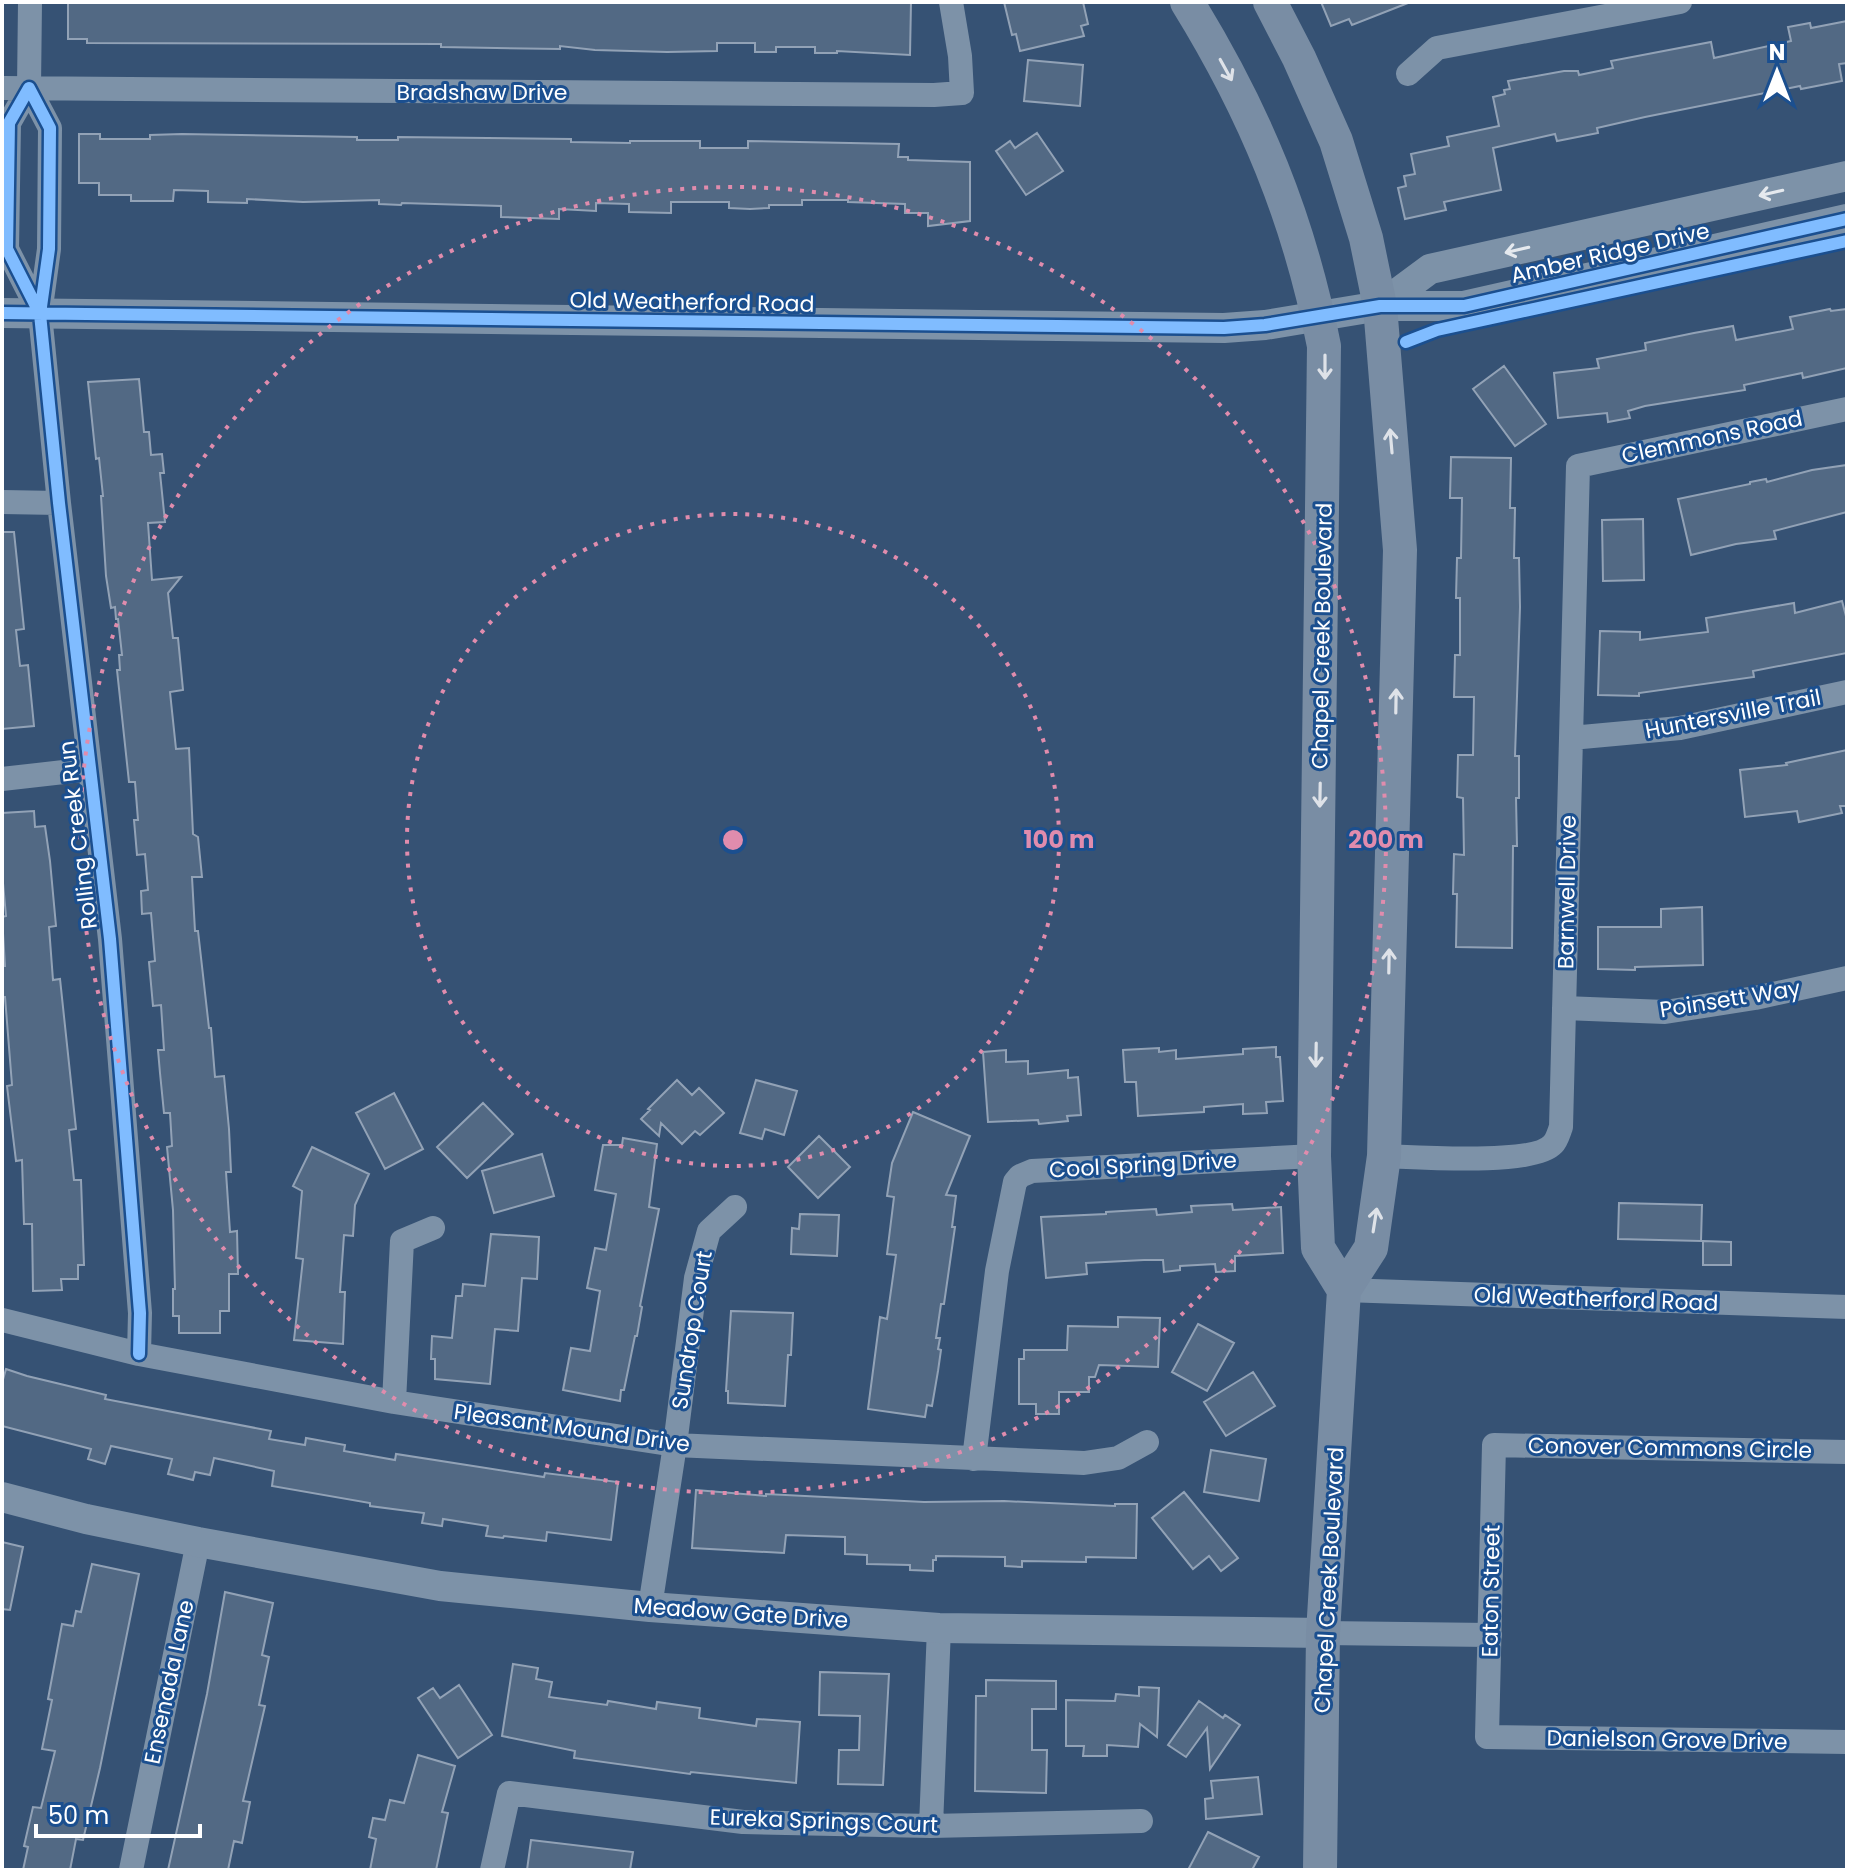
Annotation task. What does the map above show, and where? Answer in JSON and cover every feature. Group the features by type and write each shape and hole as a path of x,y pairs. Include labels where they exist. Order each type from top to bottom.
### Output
{"main road":[{"name":"Chapel Creek Boulevard","path":"1187,2 1234,85 1269,159 1296,232 1324,346 1314,1156 1318,1248 1344,1290"},
{"name":"Chapel Creek Boulevard","path":"1270,2 1336,141 1366,238 1380,306 1400,550 1384,1156 1371,1248 1344,1290 1323,1633 1320,1870"}],"street":[{"path":"30,2 29,88 50,128 49,249 40,314"},
{"name":"Bradshaw Drive","path":"2,88 962,93 960,56 951,2"},
{"path":"1408,74 1437,48 1680,2"},
{"path":"29,88 9,123 7,249 40,314"},
{"name":"Amber Ridge Drive","path":"1380,306 1430,269 1847,176"},
{"name":"Amber Ridge Drive","path":"1380,306 1464,306 1847,219"},
{"name":"Old Weatherford Road","path":"2,313 1224,328 1265,325 1380,306"},
{"name":"Rolling Creek Run","path":"40,314 123,1074 140,1313 139,1354"},
{"name":"Clemmons Road","path":"1578,466 1847,409"},
{"name":"Barnwell Drive","path":"1384,1156 1512,1158 1537,1154 1553,1145 1561,1127 1578,466"},
{"path":"2,502 59,503"},
{"name":"Huntersville Trail","path":"1571,738 1680,728 1847,692"},
{"path":"2,779 90,769"},
{"name":"Poinsett Way","path":"1564,1008 1665,1012 1755,998 1847,978"},
{"name":"Cool Spring Drive","path":"974,1459 997,1271 1015,1182 1020,1176 1032,1171 1314,1156"},
{"name":"Sundrop Court","path":"650,1607 696,1278 709,1231 735,1207"},
{"path":"394,1402 402,1241 433,1228"},
{"name":"Old Weatherford Road","path":"1344,1290 1847,1307"},
{"name":"Pleasant Mound Drive","path":"2,1320 139,1354 394,1402 675,1445 1084,1463 1118,1458 1147,1442"},
{"name":"Conover Commons Circle","path":"1494,1445 1847,1452"},
{"name":"Eaton Street","path":"1487,1737 1494,1445"},
{"name":"Meadow Gate Drive","path":"2,1497 86,1519 198,1542 440,1586 650,1607 939,1628 1490,1635"},
{"name":"Ensenada Lane","path":"131,1870 198,1542"},
{"path":"931,1826 939,1628"},
{"name":"Danielson Grove Drive","path":"1487,1737 1847,1742"},
{"name":"Eureka Springs Court","path":"492,1870 509,1793 743,1822 931,1826 1141,1821"}],"building":[{"path":"68,2 911,2 910,55 837,51 815,53 815,47 776,47 776,52 755,52 755,43 717,43 717,51 667,52 560,46 560,49 441,47 441,44 87,43 87,39 68,39"},
{"path":"1004,2 1083,2 1088,24 1081,26 1084,36 1020,51 1016,34 1012,35"},
{"path":"1321,2 1408,3 1352,25 1349,19 1331,26"},
{"path":"1847,21 1847,63 1839,64 1842,81 1801,89 1800,86 1645,117 1597,128 1598,133 1557,141 1555,134 1493,148 1501,190 1444,202 1446,210 1405,219 1398,188 1406,186 1404,176 1415,174 1411,154 1449,146 1447,137 1499,126 1493,97 1510,89 1508,81 1564,71 1578,71 1579,75 1613,68 1611,61 1711,42 1714,58 1791,41 1788,27 1810,23 1811,28"},
{"path":"1028,60 1083,65 1080,106 1024,101"},
{"path":"1037,133 1063,171 1026,195 996,151 1010,141 1015,148"},
{"path":"79,134 100,134 100,139 150,139 150,135 182,134 357,137 357,140 398,140 398,137 571,139 571,142 630,143 700,141 700,148 748,148 748,141 899,144 898,157 908,157 908,160 970,162 970,221 928,226 928,213 905,213 905,204 848,200 802,200 802,205 769,205 769,208 750,209 729,208 729,202 671,202 671,213 629,212 629,204 596,203 596,211 559,209 559,219 501,217 501,206 379,204 379,200 303,202 247,199 247,203 208,202 208,191 174,190 173,201 131,201 131,195 99,195 99,183 79,183"},
{"path":"1847,309 1847,368 1803,378 1802,373 1744,385 1745,390 1645,406 1628,411 1630,418 1608,422 1607,413 1558,418 1554,373 1599,368 1597,359 1646,350 1645,343 1694,333 1733,326 1736,340 1793,329 1790,317"},
{"path":"1504,366 1546,424 1515,446 1473,389"},
{"path":"139,379 144,432 149,432 151,455 162,454 164,473 160,473 165,522 148,523 152,580 181,577 168,593 173,638 178,638 183,690 170,692 176,749 189,748 193,834 198,837 202,877 192,877 195,931 198,931 215,1077 224,1076 229,1129 231,1172 226,1172 230,1232 237,1231 238,1274 229,1274 229,1311 220,1311 220,1333 179,1333 179,1316 173,1316 173,1210 167,1147 172,1146 170,1113 164,1113 158,1050 164,1050 161,1005 153,1006 149,962 155,961 151,913 142,914 141,891 148,890 145,854 137,855 135,782 129,782 117,670 120,670 119,655 122,655 118,619 115,607 111,608 106,576 103,496 88,382"},
{"path":"1451,457 1511,458 1510,508 1515,508 1514,558 1519,558 1520,607 1515,756 1519,756 1519,798 1516,798 1517,846 1513,846 1512,948 1456,947 1454,854 1464,855 1463,798 1457,797 1458,755 1473,755 1474,697 1454,697 1455,655 1460,655 1460,598 1456,598 1457,558 1461,558 1462,498 1450,498"},
{"path":"1847,465 1847,512 1774,531 1776,539 1736,544 1691,555 1678,499 1750,482 1766,479 1767,482"},
{"path":"1643,519 1644,580 1603,581 1602,520"},
{"path":"2,532 14,532 24,629 16,630 20,666 28,665 34,726 2,729"},
{"path":"1842,601 1847,620 1847,653 1753,671 1754,677 1639,693 1639,696 1598,695 1600,631 1640,632 1640,640 1708,632 1706,618 1794,603 1795,613"},
{"path":"1847,750 1847,806 1840,806 1842,813 1799,822 1797,811 1745,817 1740,770 1787,765"},
{"path":"34,811 35,827 45,826 50,861 56,926 49,927 53,980 60,979 76,1129 69,1130 74,1180 81,1180 84,1265 78,1265 78,1279 61,1279 62,1290 33,1291 32,1224 24,1224 22,1160 16,1161 7,1086 12,1085 5,997 2,997 2,966 5,966 2,917 6,916 2,813"},
{"path":"1702,907 1703,965 1635,967 1635,970 1598,969 1598,927 1661,927 1661,909"},
{"path":"1276,1047 1276,1057 1280,1057 1283,1101 1266,1102 1267,1113 1243,1114 1243,1104 1204,1107 1204,1112 1138,1116 1136,1082 1125,1082 1123,1050 1176,1050 1176,1059 1243,1054 1243,1049"},
{"path":"1006,1050 1006,1062 1028,1061 1028,1074 1068,1070 1068,1078 1078,1077 1081,1115 1067,1116 1068,1121 1039,1124 1038,1120 988,1122 983,1052"},
{"path":"677,1080 692,1095 699,1088 724,1113 700,1135 695,1131 682,1144 661,1123 659,1136 641,1119"},
{"path":"756,1080 797,1091 784,1135 765,1129 762,1139 740,1133"},
{"path":"394,1093 423,1149 385,1169 356,1113"},
{"path":"483,1103 513,1134 467,1178 437,1147"},
{"path":"913,1112 970,1136 946,1195 956,1196 952,1227 955,1227 936,1338 940,1338 938,1349 941,1350 938,1371 932,1406 927,1405 925,1417 868,1409 880,1317 887,1319 896,1255 887,1254 894,1197 887,1196 892,1163"},
{"path":"819,1136 850,1167 818,1198 788,1167"},
{"path":"623,1138 657,1144 649,1207 659,1209 637,1336 620,1401 563,1390 571,1348 590,1351 600,1291 587,1288 595,1248 606,1250 616,1194 595,1190 603,1145 622,1145"},
{"path":"312,1147 369,1174 355,1205 353,1236 344,1235 340,1292 345,1292 343,1344 294,1340 303,1259 296,1258 302,1191 293,1186"},
{"path":"542,1154 554,1196 494,1213 482,1171"},
{"path":"1619,1203 1702,1205 1701,1241 1618,1239"},
{"path":"1232,1204 1233,1210 1281,1207 1283,1253 1235,1256 1235,1271 1216,1272 1215,1264 1180,1266 1180,1270 1164,1272 1163,1260 1144,1260 1086,1263 1087,1274 1046,1278 1041,1217 1156,1209 1157,1215 1192,1212 1191,1206"},
{"path":"800,1214 839,1215 837,1256 791,1254 792,1228 799,1229"},
{"path":"491,1234 539,1237 537,1279 522,1278 518,1331 495,1329 490,1384 435,1379 435,1359 431,1359 432,1336 452,1338 456,1296 462,1296 463,1284 485,1286"},
{"path":"1703,1241 1731,1242 1731,1265 1703,1265"},
{"path":"731,1311 793,1313 785,1406 728,1403"},
{"path":"1118,1317 1160,1318 1158,1367 1099,1365 1095,1377 1089,1377 1089,1392 1059,1392 1059,1414 1036,1414 1036,1404 1019,1404 1019,1359 1024,1359 1024,1350 1067,1350 1068,1326 1118,1327"},
{"path":"1198,1324 1234,1343 1207,1391 1172,1372"},
{"path":"6,1369 106,1395 105,1399 271,1431 269,1439 305,1445 306,1438 345,1445 344,1451 395,1460 396,1454 544,1477 545,1473 618,1482 611,1540 547,1532 546,1541 503,1538 486,1536 488,1526 443,1519 442,1526 422,1523 424,1513 370,1506 370,1503 272,1486 274,1471 214,1458 210,1475 195,1472 193,1480 168,1474 172,1459 111,1446 105,1464 88,1459 91,1449 2,1426 2,1383"},
{"path":"1253,1372 1275,1406 1226,1436 1204,1402"},
{"path":"1211,1450 1266,1459 1259,1501 1204,1492"},
{"path":"696,1490 924,1502 1137,1504 1136,1558 1086,1557 1086,1562 1022,1561 1022,1567 1005,1566 1005,1557 936,1556 933,1571 910,1570 910,1565 867,1564 867,1555 845,1554 845,1537 786,1535 784,1553 692,1548"},
{"path":"1184,1492 1238,1558 1221,1571 1209,1556 1193,1569 1152,1518"},
{"path":"2,1542 23,1547 10,1610 2,1609"},
{"path":"92,1564 139,1574 100,1768 83,1840 76,1839 70,1870 23,1870 28,1847 24,1846 33,1807 41,1808 55,1751 42,1749 62,1624 73,1626 76,1611 81,1612"},
{"path":"225,1592 273,1603 262,1655 269,1657 259,1705 265,1706 243,1801 250,1802 242,1843 234,1841 228,1870 168,1870 207,1694"},
{"path":"513,1664 538,1668 536,1679 552,1682 549,1697 607,1705 608,1701 656,1709 657,1702 700,1708 699,1718 756,1726 757,1719 800,1722 796,1783 690,1774 574,1758 575,1751 502,1736"},
{"path":"820,1672 889,1674 883,1785 838,1784 839,1750 859,1750 860,1716 819,1715"},
{"path":"986,1680 1056,1681 1056,1709 1032,1709 1032,1750 1047,1750 1046,1793 975,1791 976,1696 986,1696"},
{"path":"459,1685 492,1735 458,1758 418,1698 433,1688 440,1698"},
{"path":"1139,1687 1159,1688 1157,1737 1140,1724 1138,1747 1107,1745 1107,1756 1083,1756 1084,1746 1066,1746 1066,1700 1115,1701 1116,1694 1139,1696"},
{"path":"1199,1701 1223,1718 1225,1715 1240,1725 1210,1769 1207,1728 1186,1757 1168,1745"},
{"path":"418,1755 455,1766 442,1812 448,1813 436,1870 370,1870 376,1839 369,1837 373,1818 385,1820 390,1800 404,1803"},
{"path":"1258,1777 1262,1814 1206,1819 1205,1799 1213,1798 1211,1781"},
{"path":"1208,1832 1259,1857 1252,1870 1188,1870"},
{"path":"531,1840 633,1852 630,1870 527,1870"}],"cycle path":[{"path":"40,314 7,249 9,123 29,88 50,128 49,249 40,314 110,939 140,1313 139,1354"},
{"path":"2,313 1224,328 1265,325 1380,306 1464,306 1847,219"},
{"path":"1406,342 1437,330 1847,241"}]}
